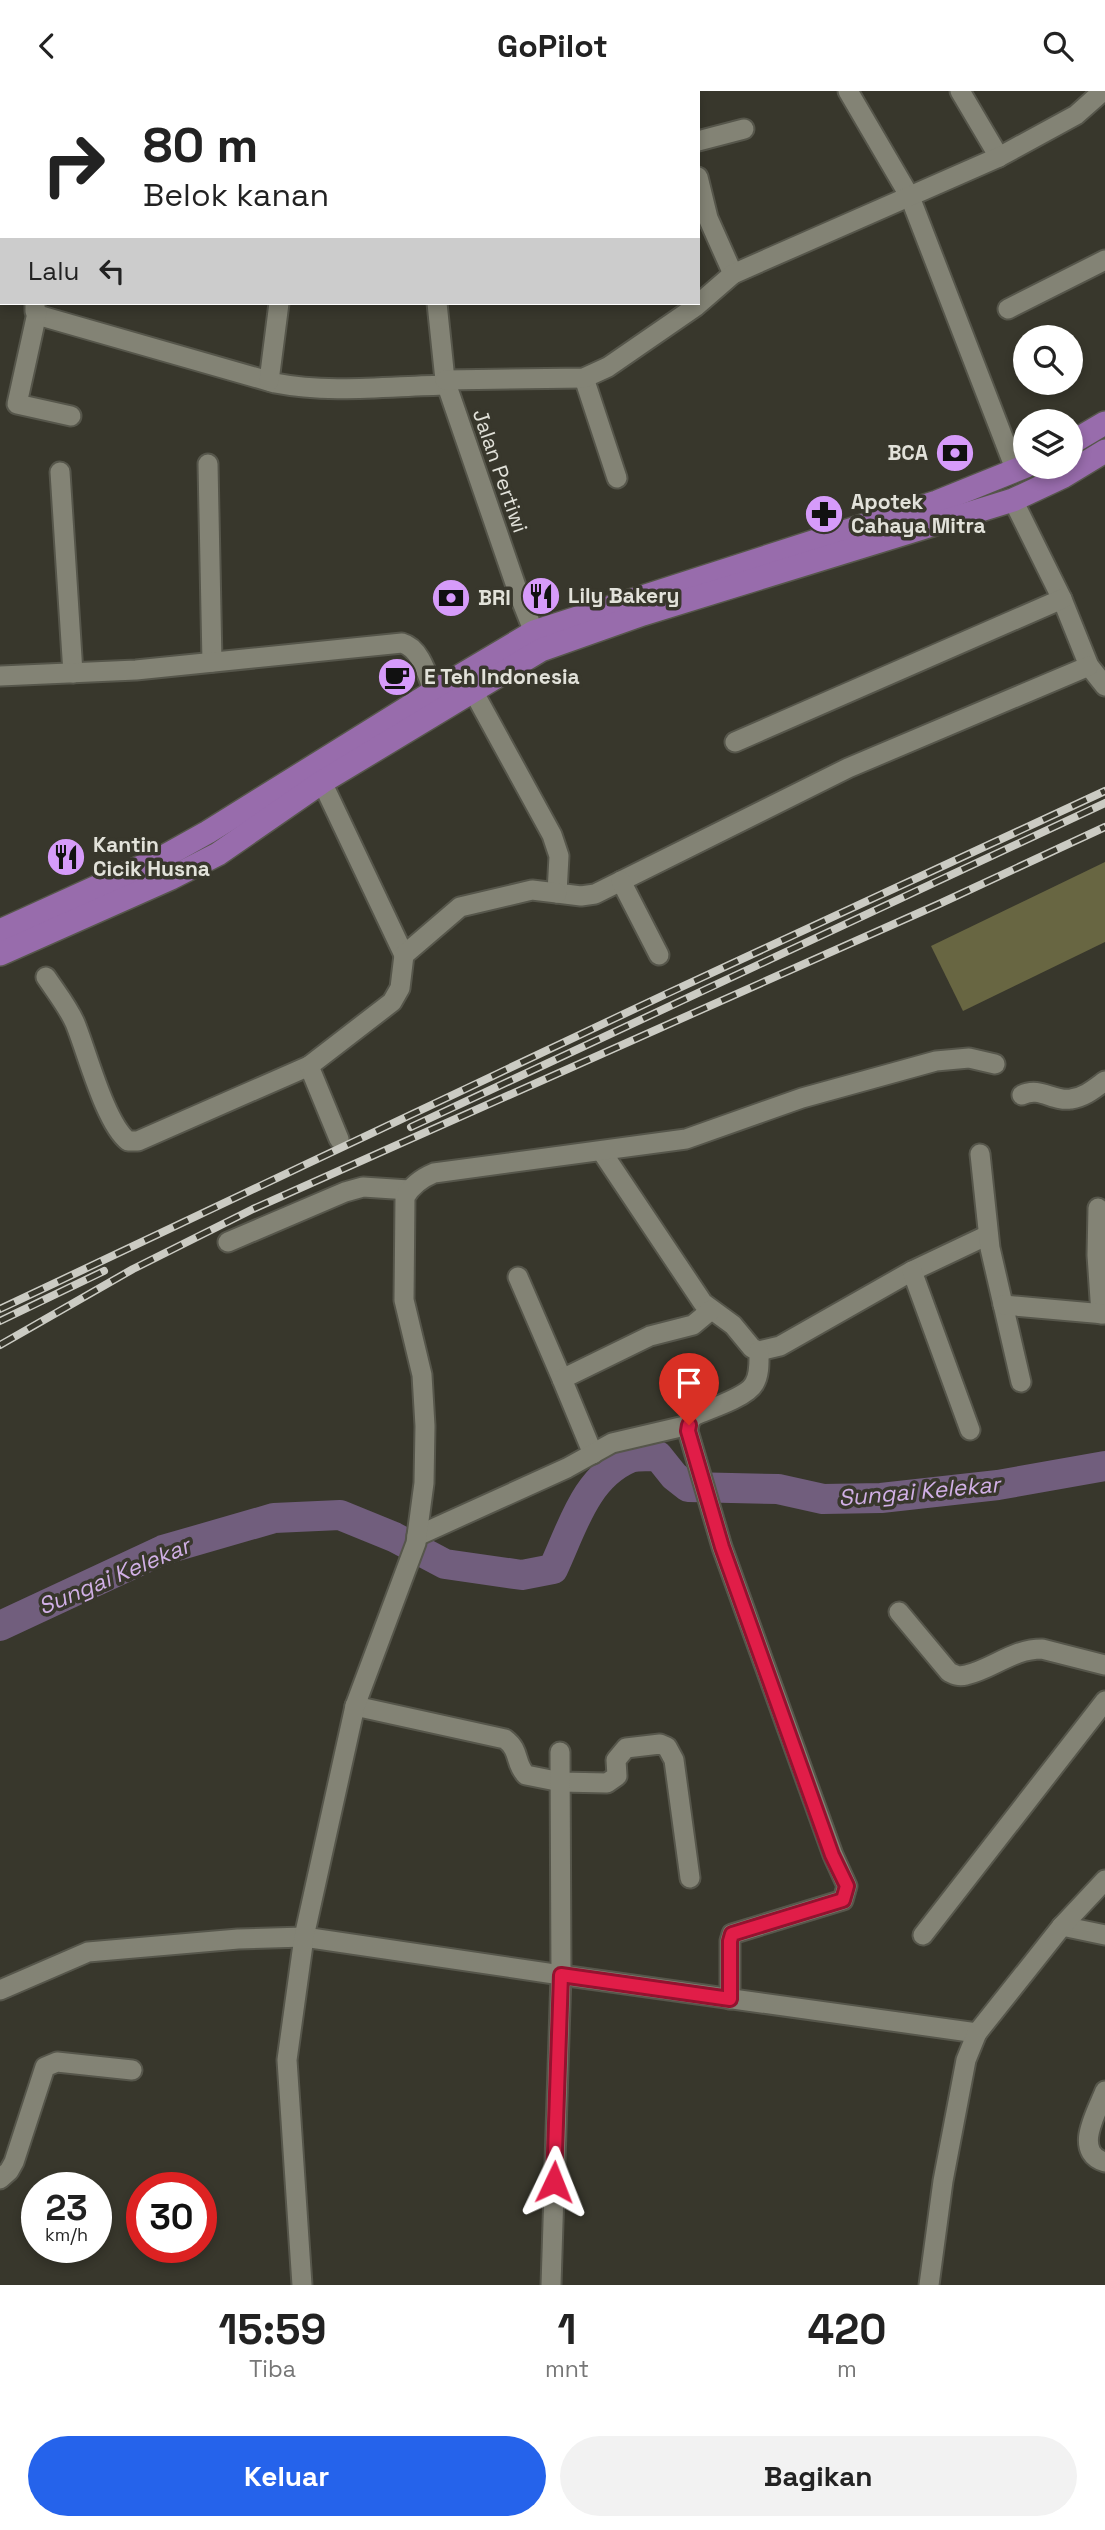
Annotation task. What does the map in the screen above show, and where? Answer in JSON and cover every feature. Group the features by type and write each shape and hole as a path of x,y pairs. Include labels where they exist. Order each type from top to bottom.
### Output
{"main road":[{"path":"1083,436 1105,423"},
{"path":"538,641 643,614 1013,500 1064,476 1105,451"},
{"path":"0,931 165,856 316,775 538,641 937,502 1013,471"},
{"path":"0,954 172,878 218,854 316,775"}],"street":[{"path":"848,91 910,197 1013,448"},
{"path":"960,91 999,157"},
{"path":"700,303 733,274 999,157 1076,115 1100,92"},
{"path":"700,140 744,129"},
{"path":"700,185 708,218 733,274"},
{"path":"1008,309 1105,260"},
{"path":"269,381 279,305"},
{"name":"Jalan Pertiwi","path":"436,305 446,382 518,591 538,641"},
{"path":"71,416 17,404 36,308 269,381 300,388 314,388 584,378 608,367 697,305"},
{"path":"584,378 617,478"},
{"path":"208,464 212,662"},
{"path":"60,472 73,673"},
{"path":"404,955 460,907 532,890 581,896 595,894 848,768 1098,674 1013,500"},
{"path":"735,742 1062,599"},
{"path":"0,676 212,662 402,643 410,645 417,653 437,700"},
{"path":"468,682 552,835 559,856 557,893"},
{"path":"46,977 74,1022 99,1089 121,1135 128,1141 138,1141 309,1066 392,1002 400,988 404,955 316,775"},
{"path":"621,881 659,955"},
{"path":"302,2285 288,2060 304,1937 355,1706 409,1564 416,1540 424,1483 422,1375 404,1300 405,1197 423,1178 434,1173 685,1139 802,1098 936,1061 969,1058 995,1064"},
{"path":"309,1066 339,1139"},
{"path":"1022,1095 1040,1091 1070,1100 1085,1095 1105,1081"},
{"path":"602,1152 703,1304 733,1325 752,1348 759,1351 780,1346 912,1271 988,1235"},
{"path":"980,1154 988,1235 1021,1382"},
{"path":"228,1242 345,1192 363,1187 409,1190"},
{"path":"1003,1305 1103,1314 1097,1255 1098,1208"},
{"path":"912,1271 971,1430"},
{"path":"518,1277 593,1454"},
{"path":"562,1380 650,1336 693,1325 711,1310"},
{"path":"730,1999 730,1941 735,1932 843,1900 847,1886 832,1855 722,1547 688,1431 689,1421 695,1415 744,1393 754,1384 759,1367 759,1351"},
{"path":"416,1540 612,1443 689,1425"},
{"path":"899,1612 949,1672 958,1676 967,1675 1011,1654 1031,1649 1042,1649 1105,1665"},
{"path":"923,1935 1105,1702"},
{"path":"355,1706 505,1739 517,1750 522,1771 526,1775 561,1782 607,1783 617,1776 617,1760 625,1748 641,1745 667,1747 674,1760 690,1878"},
{"path":"551,2285 561,1975 560,1752"},
{"path":"929,2285 945,2168 966,2060 976,2033 1062,1926 1105,1880"},
{"path":"1062,1926 1105,1935"},
{"path":"0,1990 88,1952 239,1939 304,1937 976,2033"},
{"path":"0,2179 14,2162 46,2067 57,2062 132,2070"},
{"path":"1105,2091 1087,2139 1097,2160 1105,2162"}],"building":[{"path":"1105,862 1105,942 963,1011 931,946"}],"waterway":[{"name":"Sungai Kelekar","path":"0,1626 163,1550 274,1518 340,1515 394,1537 445,1564 522,1575 553,1569 574,1521 591,1491 602,1478 630,1458 658,1456 674,1476 688,1487 778,1489 823,1499 881,1498 998,1485 1105,1466"}],"railway":[{"path":"0,1309 664,995 1105,791"},
{"path":"411,1127 1105,803"},
{"path":"0,1345 133,1269 253,1209 939,904 1105,827"},
{"path":"0,1321 104,1271"}],"place":[{"name":"BCA","path":"955,453"},
{"name":"Apotek Cahaya Mitra","path":"824,514"},
{"name":"Lily Bakery","path":"541,596"},
{"name":"BRI","path":"451,598"},
{"name":"E Teh Indonesia","path":"397,677"},
{"name":"Kantin Cicik Husna","path":"66,857"}],"route":[{"path":"554,2182 561,1975 730,1999 732,1934 843,1900 847,1886 832,1855 722,1547 688,1431 689,1425"}]}
